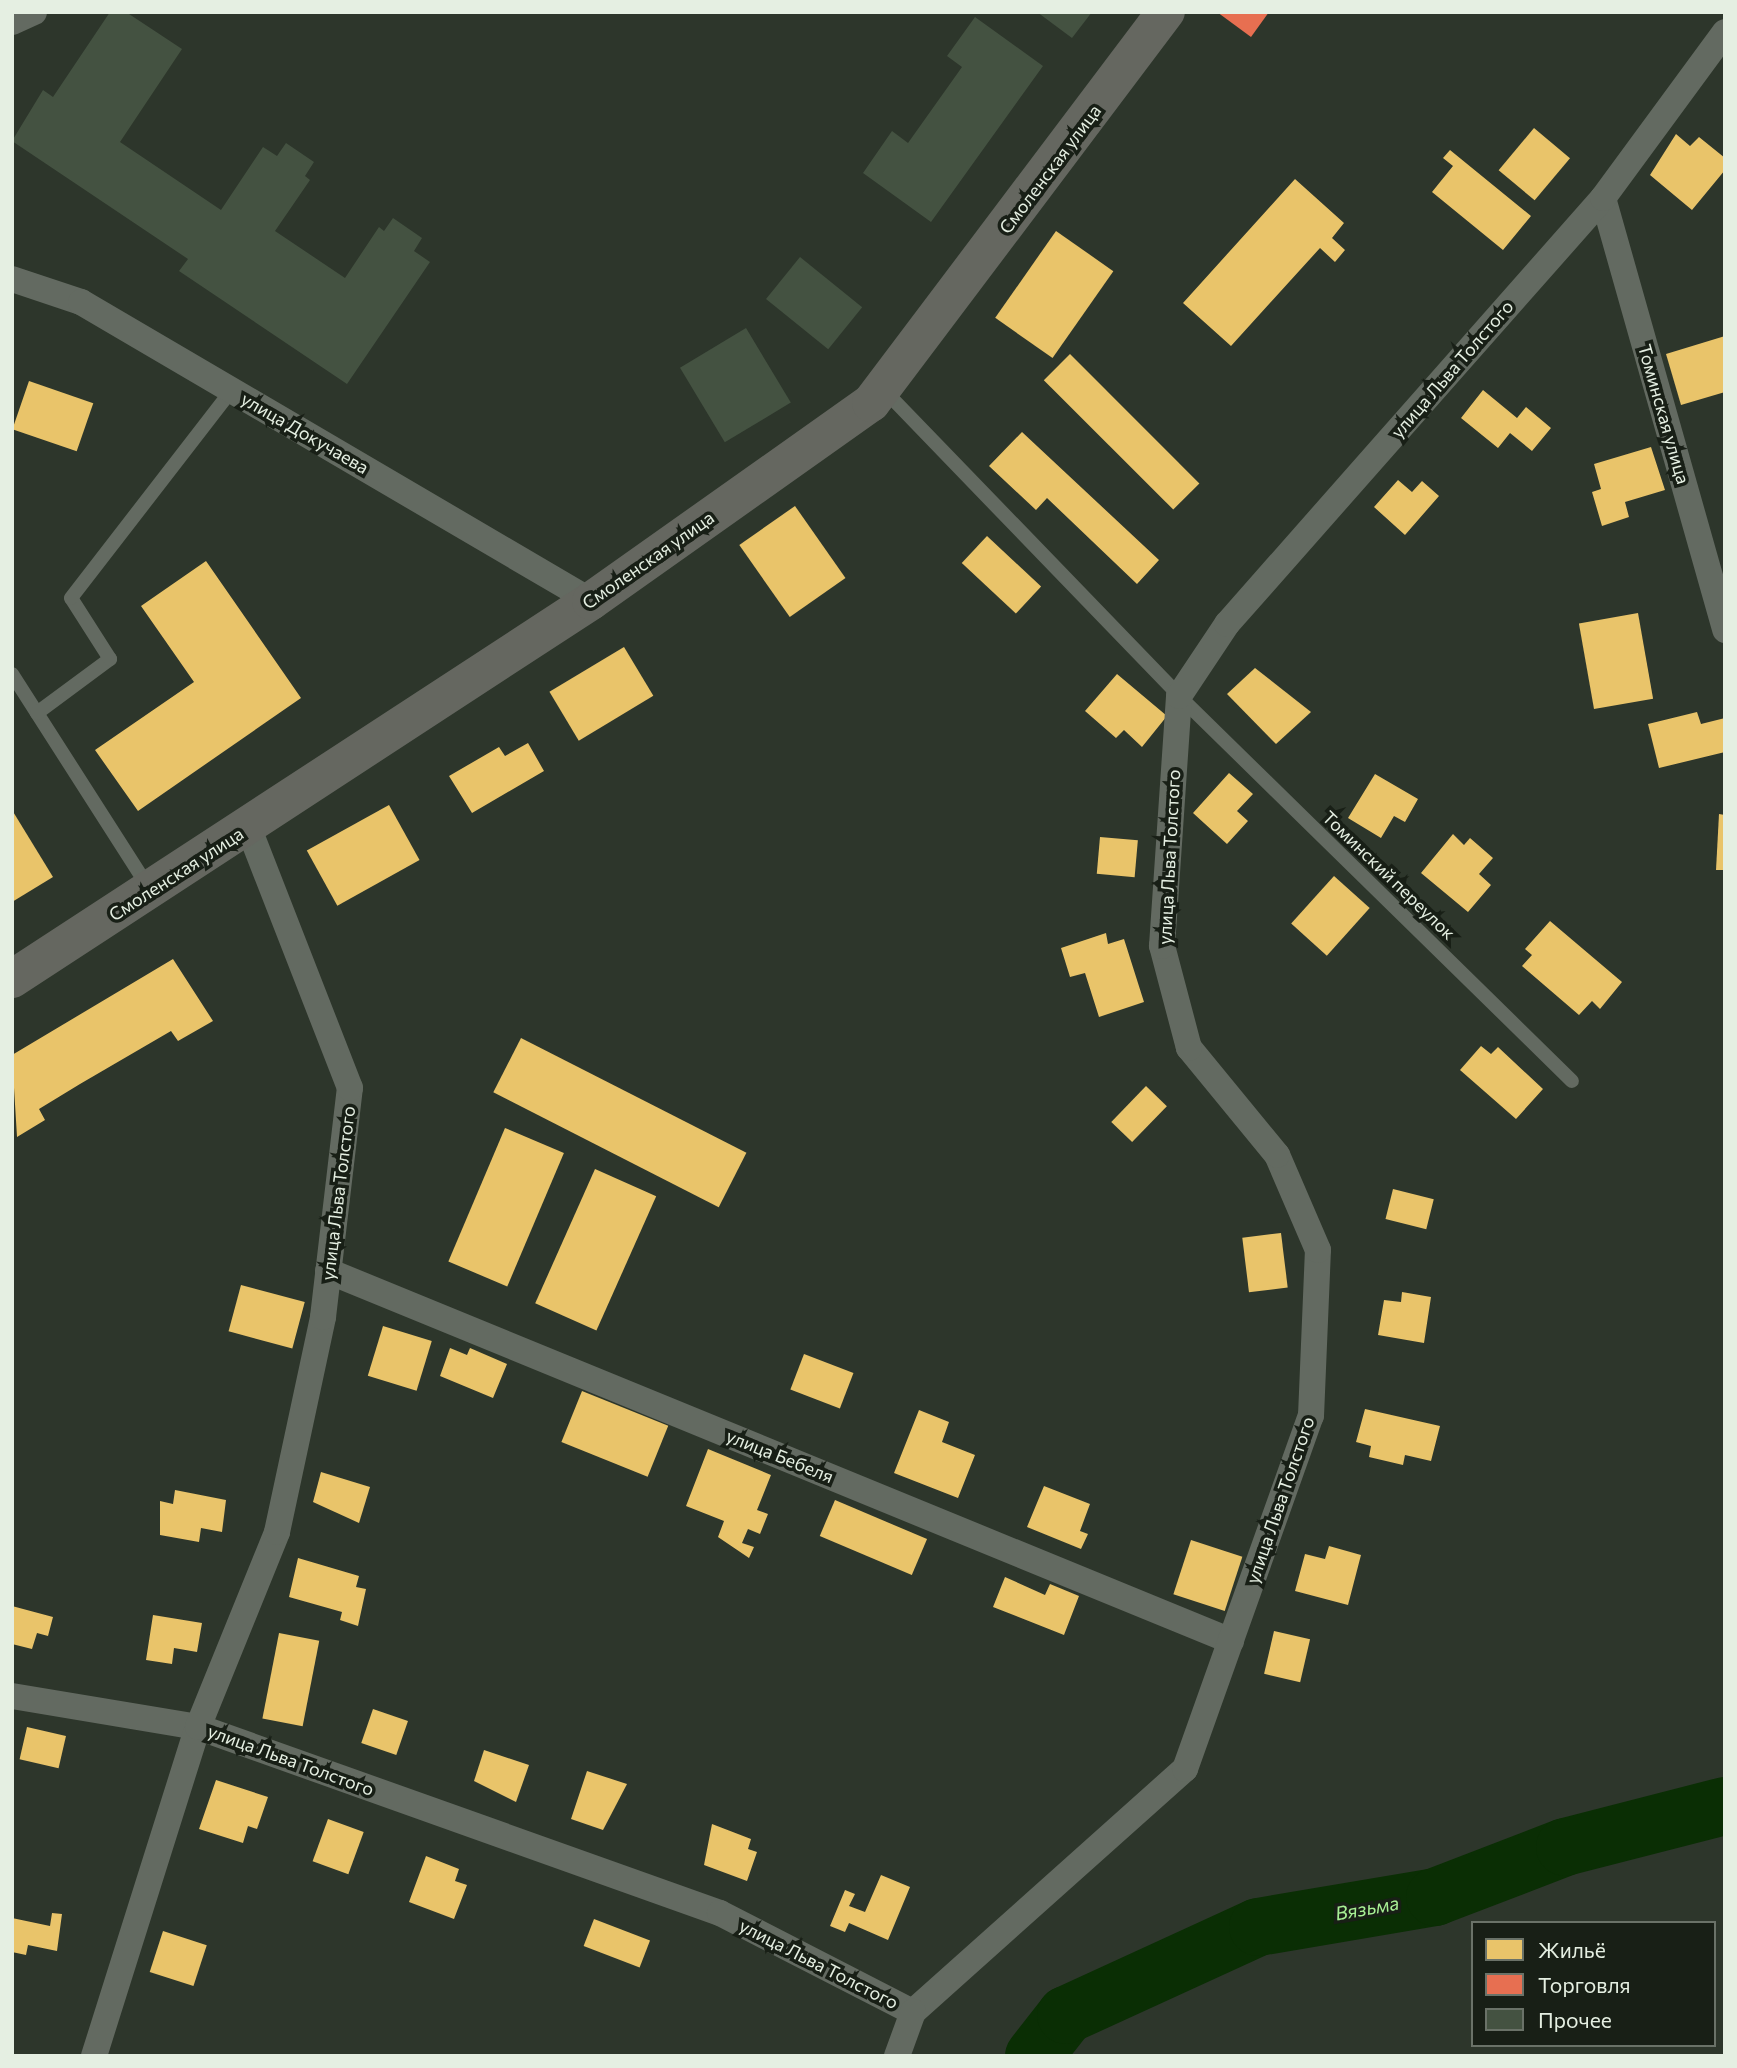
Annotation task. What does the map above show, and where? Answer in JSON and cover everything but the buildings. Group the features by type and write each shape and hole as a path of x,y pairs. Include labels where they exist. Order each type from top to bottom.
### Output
{"main road":[{"name":"Смоленская улица","path":"12,979 591,601 871,403 1166,12"}],"street":[{"path":"12,22 34,12"},
{"name":"улица Льва Толстого","path":"12,1696 198,1727 720,1913 913,2012 1185,1769 1311,1416 1318,1250 1278,1155 1189,1048 1162,946 1179,696 1227,624 1603,198 1725,32"},
{"name":"Томинская улица","path":"1603,198 1725,631"},
{"name":"улица Докучаева","path":"12,279 81,302 591,601"},
{"name":"улица Льва Толстого","path":"94,2056 198,1727 276,1532 328,1271 350,1088 248,827"},
{"name":"улица Бебеля","path":"328,1271 1231,1641"},
{"path":"897,2056 913,2012"}],"lane":[{"name":"Томинский переулок","path":"883,388 1179,696 1572,1081"},
{"path":"37,713 110,659 71,598 231,391"},
{"path":"12,674 150,891"}],"waterway":[{"name":"Вязьма","path":"1034,2056 1066,2015 1258,1927 1435,1897 1565,1847 1725,1806"}]}
